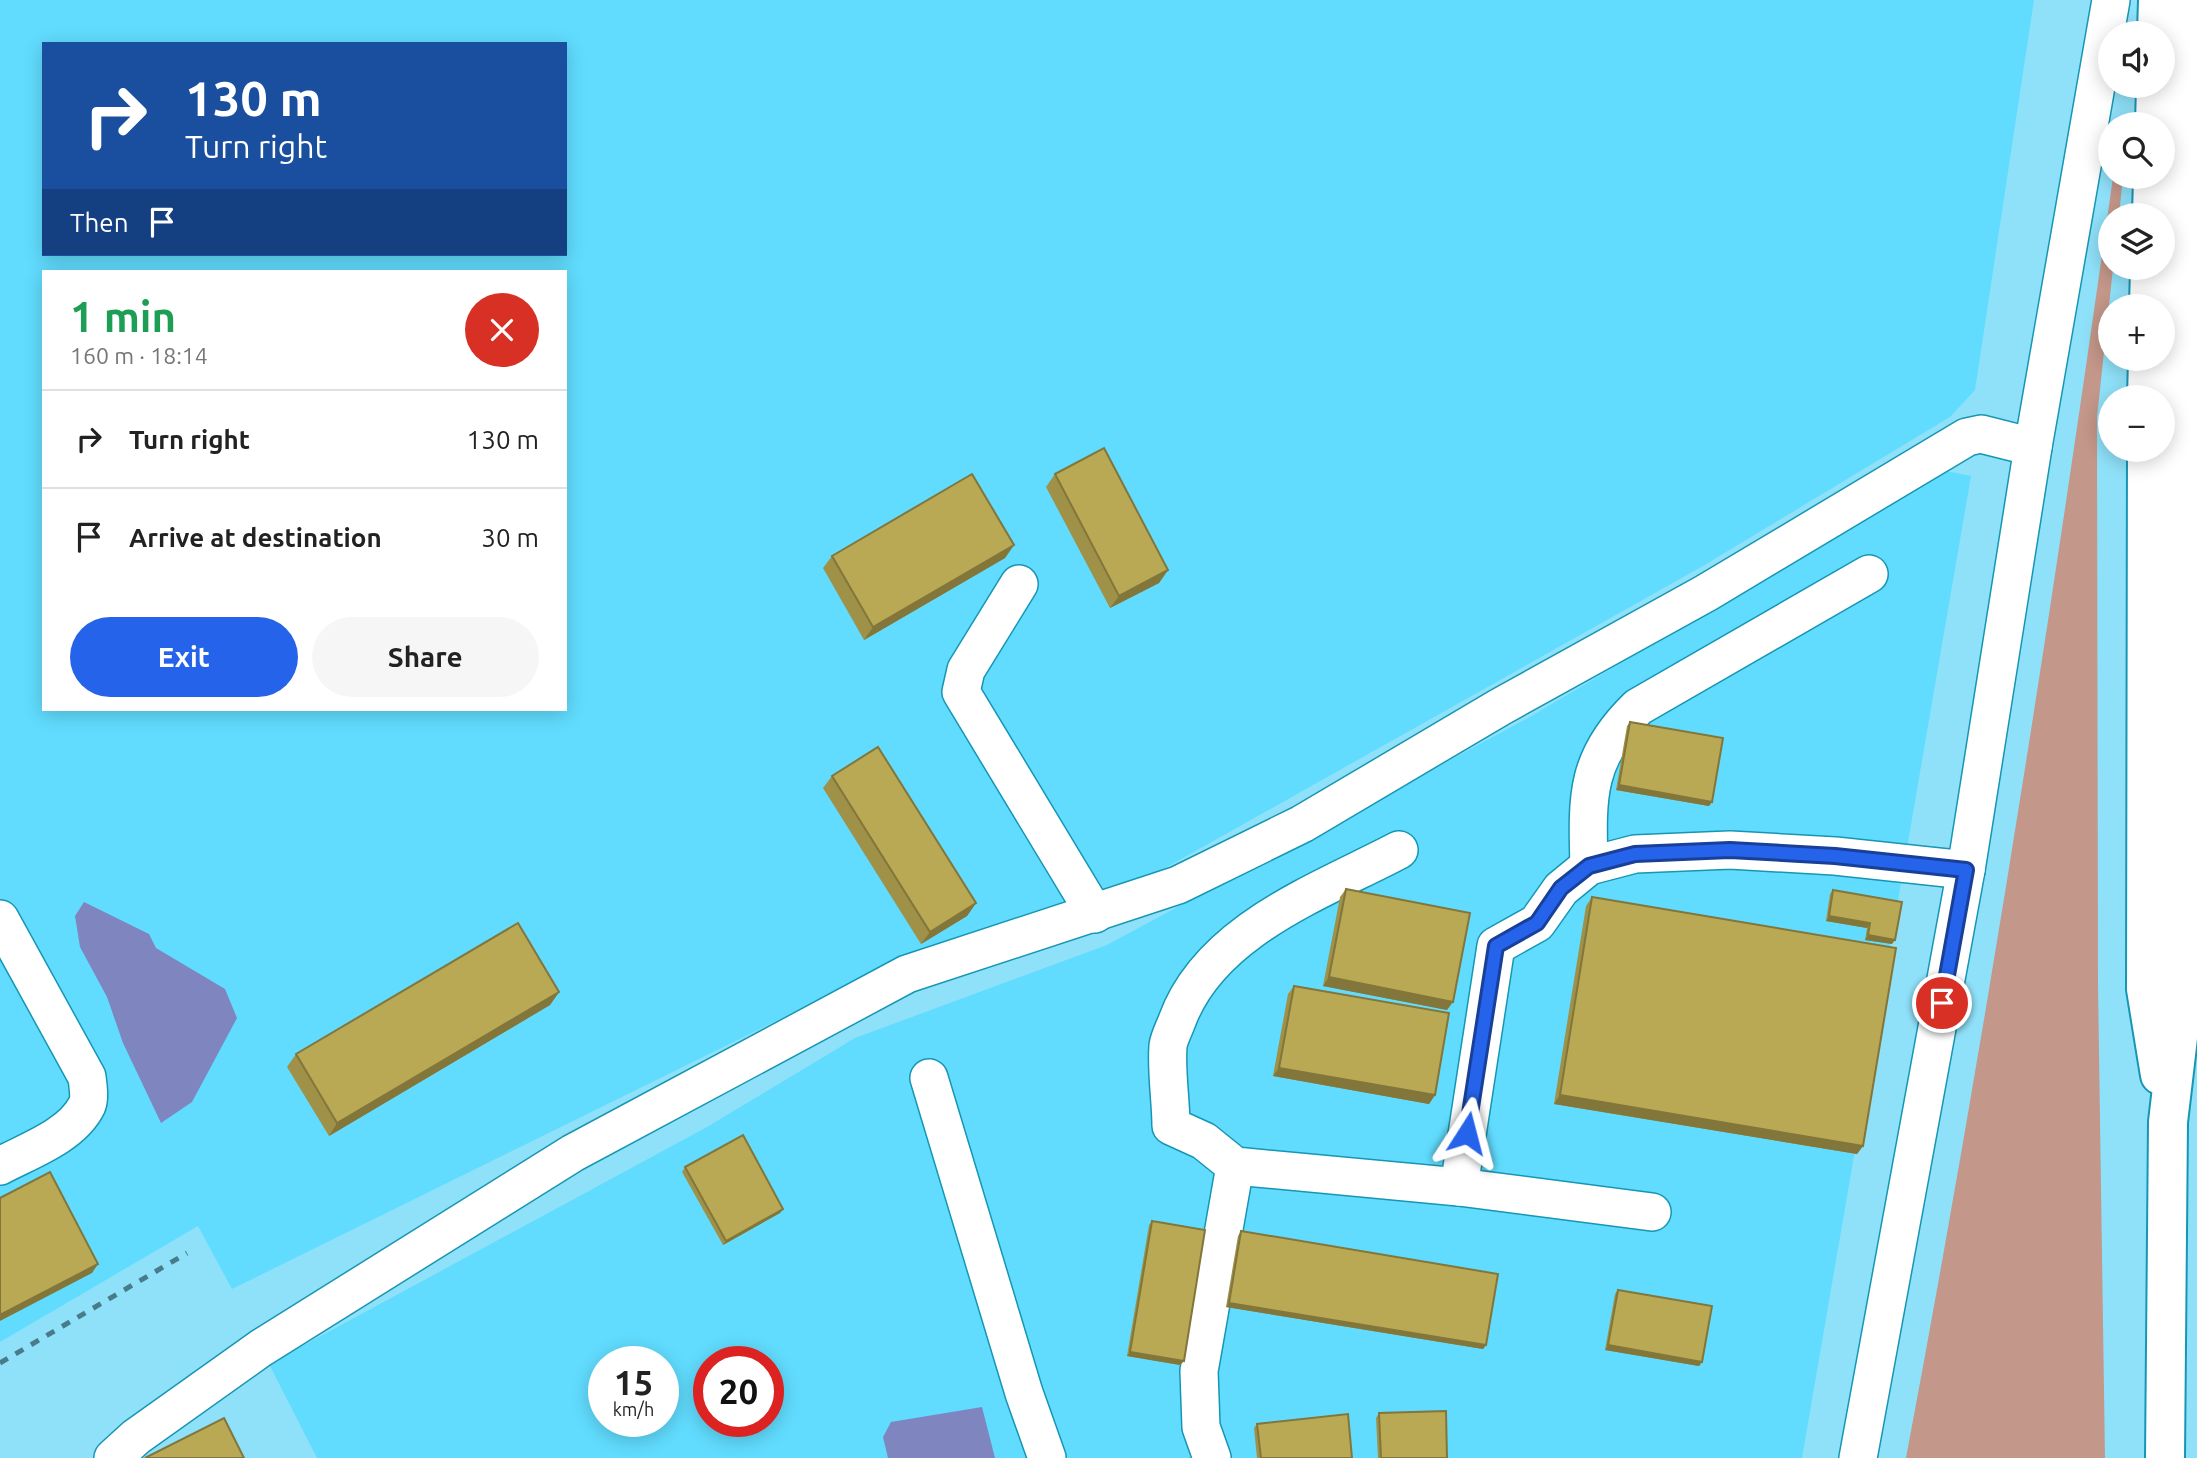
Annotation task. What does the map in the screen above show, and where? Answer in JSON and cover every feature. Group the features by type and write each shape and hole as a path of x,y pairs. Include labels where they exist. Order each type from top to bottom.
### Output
{"main road":[{"path":"2157,21 2158,0"},
{"path":"2165,1458 2168,1122 2183,995 2183,397 2189,0"},
{"path":"2147,462 2146,989 2168,1122"}],"street":[{"path":"1858,1458 1966,870 2033,447 2111,0"},
{"path":"113,1458 136,1437 261,1348 573,1153 907,974 1178,885 1302,824 1500,708 1706,593 1967,437 1981,435 2033,447"},
{"path":"1589,866 1588,809 1595,766 1615,730 1638,707 1869,574"},
{"path":"1019,584 966,670 961,692 1095,914"},
{"path":"1399,850 1277,914 1239,941 1204,973 1181,1009 1168,1045 1171,1126 1204,1141 1235,1166 1459,1187 1651,1212"},
{"path":"1459,1187 1496,946 1537,923 1561,888 1589,866 1635,854 1730,850 1835,856 1966,870"},
{"path":"0,919 87,1077 89,1103 77,1120 55,1137 0,1166"},
{"path":"929,1078 1047,1458"},
{"path":"1212,1458 1201,1427 1199,1371 1235,1166"}],"shaded area":[{"path":"0,0 2034,0 1975,390 1950,417 1703,566 1144,880 1044,908 916,952 232,1289 198,1226 0,1342"},
{"path":"2111,189 2122,189 2120,203 2109,203"},
{"path":"2098,280 2112,280 2110,294 2098,294 2098,371 2102,371 2100,385 2098,385 2097,417 2098,984 2105,1458 1906,1458 1964,1139 2067,498"},
{"path":"1946,471 1971,476 1802,1458 317,1458 269,1364 707,1127 855,1038 1107,945 1528,718"},
{"path":"84,902 149,934 156,948 225,989 237,1018 192,1102 161,1123 123,1043 107,997 80,947 75,916"},
{"path":"982,1407 995,1458 888,1458 883,1437 891,1422"}],"building":[{"path":"1104,448 1168,570 1119,596 1055,474"},
{"path":"972,474 1014,545 873,627 832,556"},
{"path":"1630,722 1723,738 1712,802 1619,785"},
{"path":"878,747 976,903 930,932 832,776"},
{"path":"1346,889 1470,913 1453,1002 1329,977"},
{"path":"1833,890 1902,902 1895,940 1868,935 1870,923 1829,916"},
{"path":"1592,897 1896,948 1863,1146 1560,1095"},
{"path":"518,923 559,992 337,1123 296,1054"},
{"path":"1294,986 1449,1013 1435,1095 1279,1068"},
{"path":"743,1135 783,1209 726,1241 685,1167"},
{"path":"50,1172 98,1264 0,1315 0,1198"},
{"path":"1152,1221 1205,1230 1184,1361 1130,1352"},
{"path":"1241,1231 1498,1274 1486,1345 1229,1303"},
{"path":"1618,1290 1712,1306 1702,1362 1608,1345"},
{"path":"1446,1411 1447,1458 1381,1458 1379,1413"},
{"path":"1348,1414 1352,1458 1261,1458 1257,1424"},
{"path":"224,1418 244,1458 145,1458"}],"railway":[{"path":"0,1363 187,1253"}],"route":[{"path":"1467,1133 1496,946 1537,923 1561,888 1589,866 1635,854 1730,850 1835,856 1966,870 1942,1003"}]}
